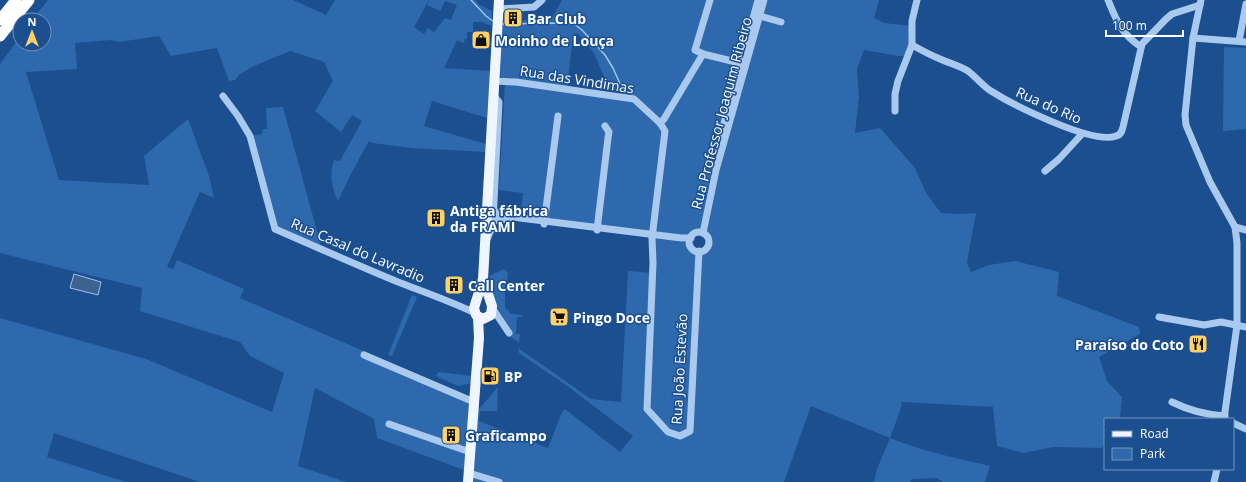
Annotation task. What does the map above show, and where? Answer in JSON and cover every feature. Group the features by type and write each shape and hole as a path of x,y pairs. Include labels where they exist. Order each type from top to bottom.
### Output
{"highway":[{"path":"0,20 16,0"},
{"path":"0,36 29,0"}],"main road":[{"path":"468,478 479,338 483,311 483,279 494,96 500,82 499,5"},
{"path":"483,279 483,311"}],"street":[{"path":"499,5 534,7 542,0"},
{"path":"710,0 695,50 703,54 740,64"},
{"name":"Rua Professor Joaquim Ribeiro","path":"701,232 716,151 758,0"},
{"name":"Rua Professor Joaquim Ribeiro","path":"701,232 717,165 764,0"},
{"path":"895,111 895,94 898,81 912,45 912,21 917,0"},
{"path":"1108,0 1118,25 1128,38 1141,47"},
{"path":"1172,402 1180,406 1224,418 1237,325 1237,243 1235,227 1210,182 1186,125 1185,115 1193,38 1200,2"},
{"name":"Rua do Rio","path":"912,45 967,71 990,90 1007,100 1063,127 1082,134 1115,137 1120,135 1124,127 1142,44 1172,14 1200,2"},
{"path":"1193,38 1242,41 1246,4"},
{"path":"760,16 781,22"},
{"path":"652,236 664,131 660,123 664,119 703,54"},
{"name":"Rua das Vindimas","path":"500,82 522,83 634,99 660,123"},
{"name":"Rua Casal do Lavradio","path":"223,96 238,116 250,136 275,229 357,265 462,307 483,311"},
{"path":"485,243 493,221 499,102 494,96"},
{"path":"544,223 558,116"},
{"path":"597,229 609,132 605,126"},
{"path":"1045,171 1059,159 1082,134"},
{"path":"493,210 499,214 544,223"},
{"path":"493,221 503,219 544,223 690,241"},
{"path":"1235,227 1246,230"},
{"path":"701,232 708,238 709,244 705,249 699,251 693,249 690,241 695,233 701,232"},
{"name":"Rua João Estevão","path":"652,236 653,263 646,410 668,432 680,436 690,431 699,251"},
{"path":"483,311 500,320 509,333"},
{"path":"1159,317 1204,325 1221,322 1246,327"},
{"path":"364,355 474,402"},
{"path":"1234,423 1246,429"},
{"path":"389,424 470,452"},
{"path":"1214,482 1217,470"},
{"path":"468,478 499,482"}],"green space":[{"path":"48,0 293,0 326,15 335,0 429,0 414,27 424,34 428,28 434,32 445,18 451,20 457,5 445,1 440,11 427,5 430,0 476,0 478,4 492,11 491,26 483,22 473,22 473,32 467,32 467,39 465,39 464,43 457,40 444,68 490,71 487,118 432,101 424,126 486,144 486,152 412,148 372,143 369,141 338,201 332,181 332,165 334,160 340,161 362,121 352,115 341,132 315,111 333,81 324,62 290,51 254,66 240,74 235,80 229,81 217,48 171,56 159,36 119,42 111,40 75,43 77,69 26,72 59,180 149,185 144,156 188,119 209,176 214,198 200,192 167,267 173,269 177,260 244,289 240,298 471,397 464,470 377,438 374,419 315,388 298,466 346,482 200,482 54,433 47,457 126,482 0,482 0,318 146,359 272,412 284,373 250,356 240,342 140,311 142,288 0,253 0,64 12,48 12,52 52,52 52,12 38,12"},
{"path":"562,0 754,0 740,52 739,70 716,151 706,199 709,200 742,80 768,0 879,0 874,18 884,23 912,26 908,56 898,56 864,50 857,69 859,97 855,133 880,128 915,168 926,193 941,213 976,213 967,262 971,272 989,265 1015,261 1059,272 1057,296 1139,327 1140,334 1099,357 1107,381 1122,397 1120,418 1104,418 1104,445 1102,448 1053,447 1024,453 997,446 993,407 902,402 890,438 811,406 784,482 473,482 478,410 498,387 497,411 480,411 479,421 548,448 562,412 565,409 620,452 633,436 566,385 519,353 518,348 591,399 621,402 628,271 653,273 652,238 690,243 693,249 699,251 706,248 709,243 707,235 700,233 694,234 691,238 520,218 523,193 499,190 505,82 499,74 503,21 519,24 530,19 552,18","holes":["577,33 593,52 608,83 603,89 621,92 623,97 567,89 573,35"]},
{"path":"1224,47 1246,48 1246,129 1223,131"},
{"path":"283,107 321,246 275,229 250,136 262,134 263,129 267,129 266,108"},
{"path":"504,269 508,273 507,284 505,284 505,307 511,314 522,315 522,317 517,317 516,334 520,334 519,343 511,337 508,325 497,307 489,276"},
{"path":"412,295 417,297 392,356 388,355"},
{"path":"438,372 472,376 472,383 458,386 436,376"},
{"path":"890,438 902,443 952,457 990,466 985,482 943,482 937,478 912,479 910,482 874,482 877,469"}],"shaded area":[{"path":"74,274 101,282 98,295 70,288"}],"waterway":[{"path":"471,0 486,16 493,21"},
{"path":"503,24 574,24 582,30 605,55 621,86 632,94"}],"place":[{"name":"Bar Club","path":"513,18"},
{"name":"Moinho de Louça","path":"481,40"},
{"name":"Antiga fábrica da FRAMI","path":"436,218"},
{"name":"Call Center","path":"454,285"},
{"name":"Pingo Doce","path":"559,317"},
{"name":"Paraíso do Coto","path":"1198,344"},
{"name":"BP","path":"490,376"},
{"name":"Graficampo","path":"451,435"}]}
